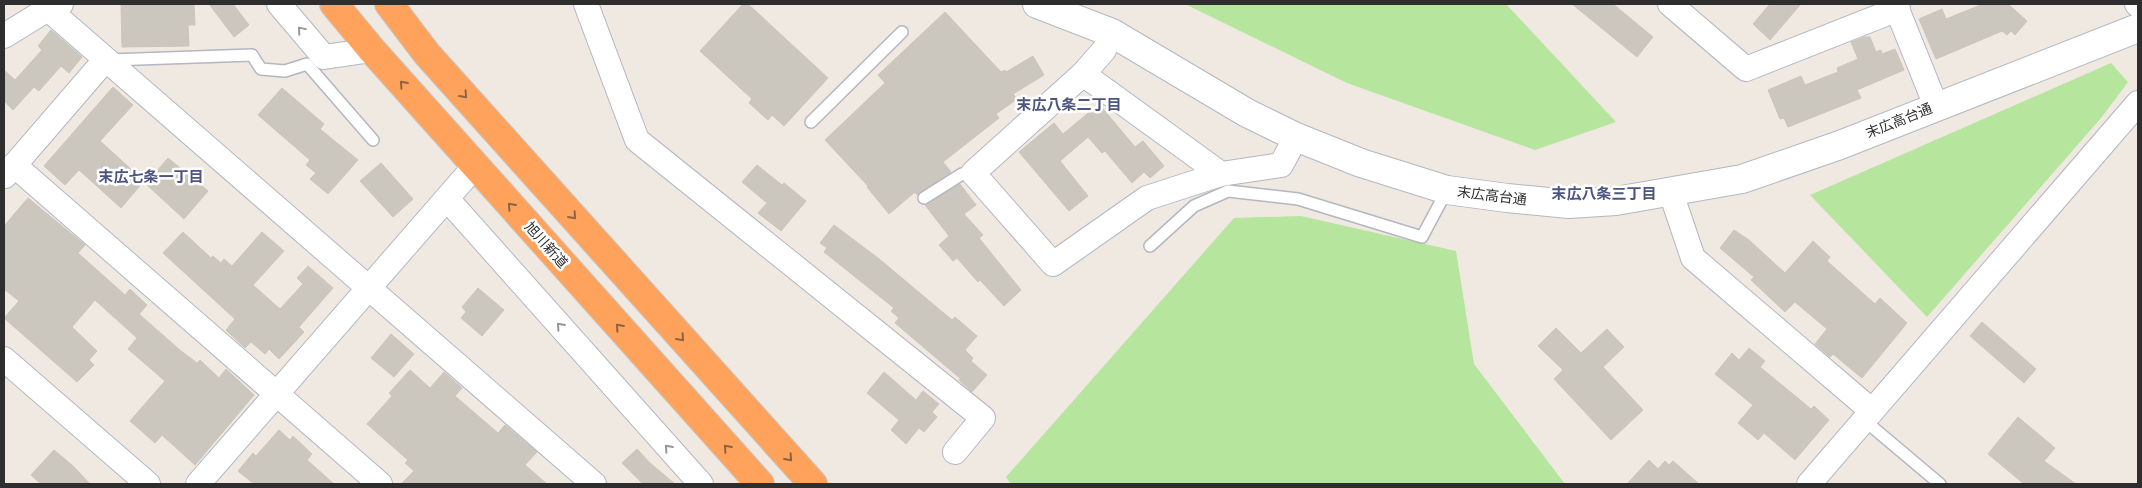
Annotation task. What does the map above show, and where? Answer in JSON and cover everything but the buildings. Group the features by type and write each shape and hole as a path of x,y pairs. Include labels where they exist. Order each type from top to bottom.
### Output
{"highway":[{"name":"旭川新道","path":"334,4 372,50 760,484"},
{"path":"389,4 427,54 813,484"}],"street":[{"path":"279,4 314,59 372,50"},
{"path":"586,4 637,140 983,418 955,452"},
{"name":"末広高台通","path":"1037,4 1112,33 1247,113 1296,137 1362,163 1447,190 1569,204 1616,201 1671,193 1742,178 1840,145 2137,21"},
{"path":"1670,4 1746,70 1897,6 1936,106"},
{"path":"4,36 54,6 105,60 594,484"},
{"path":"1112,33 1104,50 1083,74 973,173 1053,264 1147,198 1221,174 1281,165 1296,137"},
{"path":"105,60 9,171 277,395 380,484"},
{"path":"1083,74 1221,174"},
{"path":"1809,484 2138,103"},
{"path":"198,484 448,200 475,166"},
{"path":"1671,193 1694,258 1868,416"},
{"path":"448,200 701,484"},
{"path":"4,360 148,484"}],"lane":[{"path":"811,122 902,32"},
{"path":"105,60 252,55 261,69 285,70 314,59 373,140"},
{"path":"924,198 962,174 973,173"},
{"path":"1150,246 1194,206 1228,191 1298,199 1422,237 1447,190"},
{"path":"1868,416 1940,484"}],"green space":[{"path":"1185,4 1506,4 1616,122 1535,150 1347,83"},
{"path":"2111,63 2128,82 2101,118 1927,317 1810,195"},
{"path":"1301,216 1456,251 1474,364 1565,484 1011,484 1006,477 1234,218"}],"district":[{"name":"末広八条二丁目","path":"1069,105"},
{"name":"末広七条一丁目","path":"151,177"},
{"name":"末広八条三丁目","path":"1604,194"}]}
